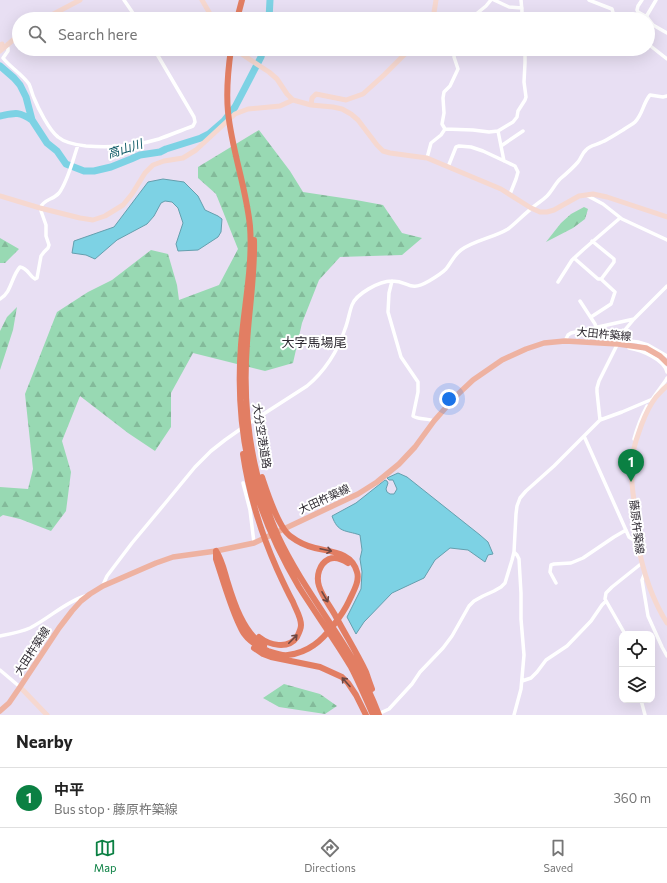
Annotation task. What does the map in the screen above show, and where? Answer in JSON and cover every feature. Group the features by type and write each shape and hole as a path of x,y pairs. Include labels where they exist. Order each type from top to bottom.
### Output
{"highway":[{"path":"239,12 242,0"},
{"name":"大分空港道路","path":"232,56 228,77 228,112 247,210 250,238 250,265 241,345 240,371 241,410 248,460 257,494 276,537 283,559 299,587 321,616 367,686 378,715"},
{"name":"大分空港道路","path":"231,132 253,217 254,233 254,269 246,360 245,389 247,420 256,469 272,528"},
{"path":"240,371 240,435 250,490 266,544 298,613 301,626 295,640 282,646 262,640 246,632"},
{"path":"216,551 216,559 232,609 255,644 276,654 287,655 296,653 314,645 326,634 343,613 356,586 358,575 353,563 348,558 340,553 302,544 285,531 261,476 247,420"},
{"path":"246,632 260,643 275,650 292,651 311,643 324,633 343,608 352,588 354,578 352,568 343,560 337,558 326,560 319,571 319,585 323,594 332,609 358,658 366,672 382,715"},
{"path":"246,632 249,642 263,654 320,667 342,677 356,695 366,715"},
{"name":"大分空港道路","path":"347,656 373,715"}],"main road":[{"name":"大田杵築線","path":"0,711 9,703 72,611 90,594 103,586 172,557 216,551 254,543 358,494 377,482 399,464 415,447 434,421 456,396 474,380 502,360 544,343 565,341 619,343 646,348 660,356 667,363"}],"street":[{"path":"57,12 80,0"},
{"path":"124,0 132,12"},
{"path":"202,0 209,12"},
{"path":"434,12 436,0"},
{"path":"479,12 493,0 510,7 522,8"},
{"path":"521,0 522,12"},
{"path":"589,0 612,9 613,12"},
{"path":"638,12 637,10 642,0"},
{"path":"649,12 656,0"},
{"path":"655,26 667,33"},
{"path":"0,51 2,44 12,39"},
{"path":"2,44 8,48 8,51 3,58 29,84 33,97 57,137 78,145 99,147 115,147 146,143 193,126 195,122 194,117 158,56"},
{"path":"655,50 667,59"},
{"path":"244,56 263,67 277,79 293,100 311,105 342,109 351,114 358,120 376,145 383,150 390,153 427,158 501,189 540,212 554,210 579,196 593,194 607,197 667,217"},
{"path":"311,105 312,98 316,94 346,100 363,94 403,56"},
{"path":"445,129 442,124 444,113 443,98 444,92 450,86 458,69 454,56"},
{"path":"445,129 490,132 498,131 513,122 525,100 525,56"},
{"path":"103,586 107,576 132,542 195,467 225,440 269,409 307,386 316,378 334,353 342,337 353,301 371,288 385,282 392,281 414,287 419,286 437,276 445,270 460,251 508,228 531,208 541,202 559,180 579,161 585,150 611,138 635,122 650,95 663,97 667,96"},
{"path":"0,196 40,208 93,220 105,216 122,205 132,194 145,173 153,165 164,161 183,158 196,150 235,114 248,109 280,106 293,100"},
{"path":"427,158 431,143 445,129"},
{"path":"498,131 504,161"},
{"path":"501,146 523,131"},
{"path":"40,208 44,202 58,194 66,179 78,145"},
{"path":"448,167 456,147 471,147 484,151 515,166 518,172 510,194"},
{"path":"585,195 604,204 620,218 667,240"},
{"path":"0,299 6,294 14,275 20,267 27,270 33,278 37,278 41,256 49,245 46,236 46,225 40,208"},
{"path":"558,282 574,258 620,218"},
{"path":"592,242 614,259 614,262 602,279"},
{"path":"574,258 598,279 602,279 615,292 611,304 591,317"},
{"path":"392,281 389,293 388,312 401,357 418,382 418,392 413,416 415,418 430,419 434,421"},
{"path":"600,420 597,388 624,331 667,286"},
{"path":"580,301 591,317 596,328"},
{"path":"565,341 568,335 571,334 634,319"},
{"path":"619,343 638,342 667,356"},
{"path":"619,343 662,362 667,372"},
{"path":"378,715 389,709 452,636 469,606 474,601 501,587 505,583 514,552 517,506 520,498 526,490 554,466 600,420 654,398 667,378"},
{"name":"藤原杵築線","path":"667,386 654,398 638,431 632,457 631,476 636,541 649,589 667,624"},
{"path":"584,436 629,537 636,541"},
{"path":"243,483 250,510 254,543"},
{"path":"556,583 550,572 551,565 571,563 582,558 626,530"},
{"path":"514,552 519,559 524,655 522,681 514,715"},
{"path":"623,631 605,599 606,593 641,561"},
{"path":"645,573 642,580 648,616 667,656"},
{"path":"0,636 31,628 81,597 90,594"},
{"path":"522,681 531,678 546,660 567,646 591,621 606,601"},
{"path":"0,670 20,687 47,715"},
{"path":"642,703 645,715"}],"green space":[{"path":"259,130 290,171 303,192 383,205 402,233 422,238 402,255 340,257 319,280 302,323 293,363 265,371 193,353 171,393 171,427 155,451 128,433 80,396 62,441 71,472 66,511 51,531 20,519 3,515 0,517 0,487 28,489 33,469 25,394 57,312 88,292 112,280 151,250 168,254 177,285 179,300 219,285 238,249 216,194 198,178 198,167"},
{"path":"584,207 588,209 585,219 573,228 546,242 561,223 571,214"},
{"path":"0,238 19,249 5,263 0,263"},
{"path":"17,307 13,330 0,370 0,331 7,317"},
{"path":"284,684 320,694 337,706 325,714 279,707 263,698"}],"water":[{"path":"163,179 184,182 198,196 205,210 222,219 221,232 218,237 198,250 178,251 176,244 183,223 178,208 172,202 165,201 161,203 154,216 147,224 117,240 95,259 86,255 72,253 74,241 114,227 148,182"},
{"path":"398,473 407,477 480,535 488,542 493,554 488,555 485,562 468,550 450,548 435,560 424,578 392,593 364,622 356,634 347,617 361,589 362,572 360,559 362,550 360,535 340,528 332,516 356,503 385,480 388,483 386,489 387,492 394,494 397,489 393,480 389,480 387,478"}],"waterway":[{"name":"高山川","path":"269,12 270,0"},
{"name":"高山川","path":"0,66 20,85 26,97 32,120 47,143 57,151 66,164 84,171 94,171 111,167 140,155 160,152 209,134 224,121 235,107 261,56"},
{"path":"0,116 20,114 32,120"}],"place":[{"name":"中平","path":"631,482"}],"district":[{"name":"大字馬場尾","path":"314,342"}]}
